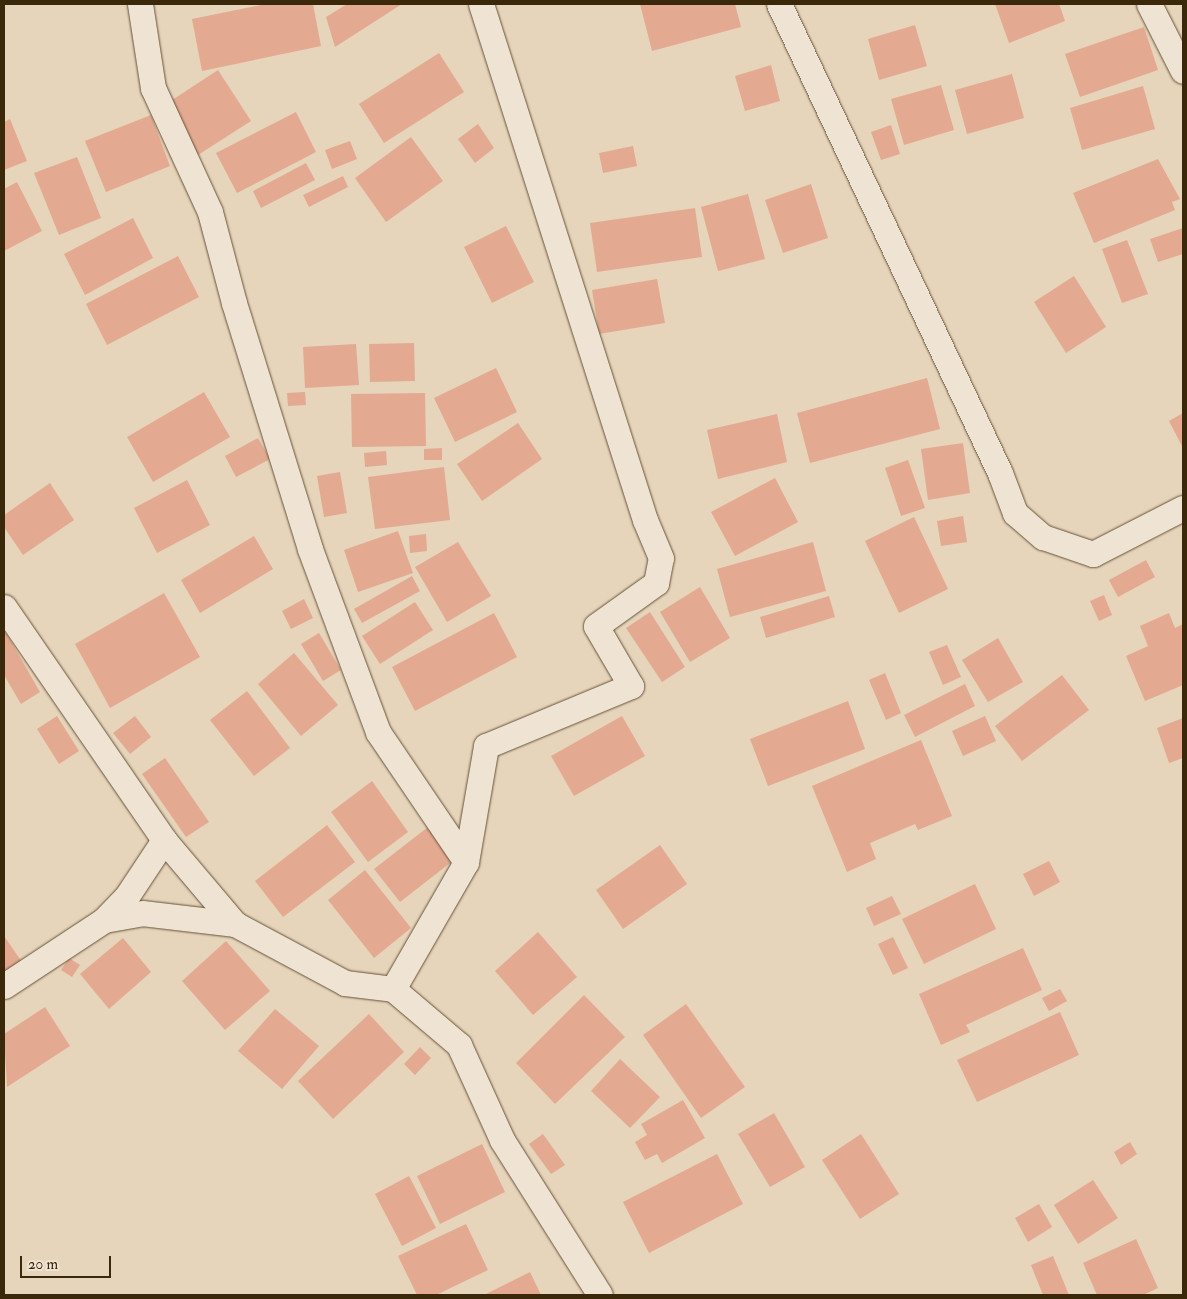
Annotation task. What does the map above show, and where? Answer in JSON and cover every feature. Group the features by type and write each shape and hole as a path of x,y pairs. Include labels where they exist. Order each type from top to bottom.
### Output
{"street":[{"path":"140,4 153,88 210,212 234,303 310,549 378,732 466,862"},
{"path":"393,989 466,862 486,746 631,686 596,626 656,584 661,558 645,520 480,4"},
{"path":"779,4 1000,473 1015,512 1043,537 1093,554 1183,508"},
{"path":"1149,4 1183,71"},
{"path":"4,607 164,840 235,924"},
{"path":"4,986 104,920 127,896 164,840"},
{"path":"104,920 142,913 235,924 345,983 393,989 459,1045 502,1140 600,1295"}],"building":[{"path":"266,4 313,4 321,46 202,71 192,19"},
{"path":"347,4 402,4 335,47 326,17"},
{"path":"640,4 735,4 741,27 652,51"},
{"path":"995,4 1059,4 1065,21 1009,43"},
{"path":"915,25 927,66 879,80 868,39"},
{"path":"1144,27 1158,70 1080,97 1065,54"},
{"path":"439,53 464,92 384,143 359,104"},
{"path":"771,65 780,101 745,111 735,76"},
{"path":"218,70 251,121 198,155 166,104"},
{"path":"1012,74 1024,118 967,134 955,90"},
{"path":"941,85 954,130 904,145 891,99"},
{"path":"1143,86 1155,129 1082,150 1070,108"},
{"path":"296,112 316,152 237,193 216,153"},
{"path":"151,115 170,166 106,192 85,141"},
{"path":"10,119 27,161 4,170 4,122"},
{"path":"478,124 494,148 475,163 458,139"},
{"path":"891,125 900,154 881,160 871,132"},
{"path":"411,137 443,181 386,222 355,178"},
{"path":"350,141 357,159 332,169 325,150"},
{"path":"633,146 637,166 603,173 599,153"},
{"path":"77,157 101,218 59,235 34,173"},
{"path":"1158,159 1180,199 1172,202 1175,210 1094,243 1073,193"},
{"path":"306,163 315,180 261,208 253,191"},
{"path":"343,176 348,187 309,207 303,195"},
{"path":"17,182 42,231 4,251 4,189"},
{"path":"811,184 828,238 783,253 765,200"},
{"path":"748,194 765,259 718,271 701,207"},
{"path":"695,208 702,257 597,272 590,223"},
{"path":"133,218 153,258 85,295 64,254"},
{"path":"506,226 534,282 492,303 464,247"},
{"path":"1183,228 1183,254 1158,262 1150,239"},
{"path":"1127,240 1148,294 1122,303 1102,249"},
{"path":"178,256 199,297 107,345 86,304"},
{"path":"1074,276 1106,327 1066,353 1034,302"},
{"path":"657,279 665,323 599,334 592,290"},
{"path":"414,343 415,381 370,382 369,344"},
{"path":"356,344 359,385 305,388 303,347"},
{"path":"496,368 517,412 455,442 434,398"},
{"path":"927,378 940,429 810,463 797,413"},
{"path":"204,392 230,437 153,482 127,437"},
{"path":"305,392 306,405 288,406 287,393"},
{"path":"425,393 426,446 352,447 351,394"},
{"path":"1183,413 1183,448 1169,421"},
{"path":"777,414 787,462 718,479 707,430"},
{"path":"518,423 542,459 482,501 457,464"},
{"path":"258,438 270,459 236,477 225,456"},
{"path":"963,443 970,493 928,500 921,449"},
{"path":"442,448 442,460 424,460 424,449"},
{"path":"386,451 387,465 365,467 364,453"},
{"path":"908,460 925,508 901,516 885,468"},
{"path":"444,467 450,520 375,529 368,477"},
{"path":"340,472 347,513 324,517 317,476"},
{"path":"775,478 798,522 735,556 711,512"},
{"path":"187,480 210,525 157,553 134,508"},
{"path":"50,483 74,520 23,555 4,527 4,515"},
{"path":"963,516 967,542 941,546 937,521"},
{"path":"914,517 948,589 899,613 865,541"},
{"path":"398,531 413,573 358,592 344,550"},
{"path":"426,534 427,551 410,553 409,536"},
{"path":"254,536 273,569 200,613 181,580"},
{"path":"458,542 491,596 447,622 415,567"},
{"path":"813,542 826,591 730,617 717,569"},
{"path":"1146,560 1155,577 1118,597 1109,580"},
{"path":"412,576 420,591 362,623 354,609"},
{"path":"700,587 730,638 690,662 660,612"},
{"path":"164,593 200,657 110,708 75,644"},
{"path":"1104,595 1112,615 1099,621 1090,601"},
{"path":"829,596 835,617 766,638 760,617"},
{"path":"304,599 313,618 291,629 282,611"},
{"path":"415,602 433,630 380,664 362,636"},
{"path":"650,612 685,667 662,682 626,628"},
{"path":"494,613 517,657 415,711 392,667"},
{"path":"1169,613 1175,628 1183,624 1183,685 1145,701 1126,656 1148,646 1140,626"},
{"path":"4,629 40,692 21,704 4,675"},
{"path":"319,633 341,670 323,681 301,644"},
{"path":"998,638 1023,682 988,702 962,660"},
{"path":"947,645 961,677 943,685 929,652"},
{"path":"294,653 338,705 301,736 258,684"},
{"path":"885,673 901,713 886,720 869,680"},
{"path":"1062,675 1089,710 1022,761 995,726"},
{"path":"965,684 975,706 915,737 904,715"},
{"path":"247,691 290,748 254,776 210,720"},
{"path":"848,701 865,749 768,786 750,739"},
{"path":"57,716 79,751 59,764 37,729"},
{"path":"135,716 151,737 130,754 113,733"},
{"path":"622,716 645,756 574,796 551,756"},
{"path":"985,716 996,741 963,756 952,731"},
{"path":"1183,718 1183,758 1169,763 1157,728"},
{"path":"921,740 952,816 918,830 915,824 870,843 876,859 847,872 812,786"},
{"path":"165,758 209,822 186,837 142,774"},
{"path":"372,781 408,832 368,862 331,812"},
{"path":"327,825 355,862 283,917 255,881"},
{"path":"428,827 454,860 400,902 374,869"},
{"path":"660,845 687,884 623,929 596,890"},
{"path":"1049,861 1060,882 1034,896 1023,874"},
{"path":"365,870 411,928 374,958 328,900"},
{"path":"975,884 996,929 924,964 902,919"},
{"path":"892,896 901,914 874,926 866,908"},
{"path":"538,932 577,977 533,1015 495,971"},
{"path":"4,936 22,962 4,975"},
{"path":"893,937 908,968 893,975 878,944"},
{"path":"123,938 151,972 109,1009 80,974"},
{"path":"226,941 270,991 225,1030 182,981"},
{"path":"1023,948 1042,990 966,1025 970,1032 941,1045 919,994"},
{"path":"69,958 80,965 72,977 61,970"},
{"path":"1060,989 1067,1001 1049,1011 1042,998"},
{"path":"584,995 625,1037 555,1104 516,1063"},
{"path":"686,1004 745,1087 701,1118 643,1035"},
{"path":"45,1007 70,1046 7,1087 4,1034"},
{"path":"275,1009 319,1046 282,1089 238,1051"},
{"path":"1060,1012 1079,1055 977,1102 957,1060"},
{"path":"369,1014 404,1052 333,1119 298,1081"},
{"path":"420,1047 431,1058 415,1075 404,1064"},
{"path":"620,1059 660,1097 630,1128 591,1091"},
{"path":"683,1100 705,1138 662,1163 657,1154 645,1160 635,1142 647,1135 641,1124"},
{"path":"774,1113 805,1167 770,1187 738,1134"},
{"path":"543,1134 565,1165 551,1174 529,1144"},
{"path":"861,1134 899,1194 860,1219 822,1160"},
{"path":"1130,1142 1137,1154 1121,1165 1114,1152"},
{"path":"482,1144 505,1192 440,1224 417,1176"},
{"path":"717,1154 743,1204 649,1253 623,1202"},
{"path":"409,1176 436,1228 402,1246 375,1194"},
{"path":"1093,1180 1118,1218 1078,1244 1054,1205"},
{"path":"1039,1204 1052,1227 1028,1242 1015,1218"},
{"path":"466,1224 488,1270 436,1295 417,1295 398,1256"},
{"path":"1136,1239 1158,1288 1143,1295 1097,1295 1083,1263"},
{"path":"1053,1256 1069,1295 1043,1295 1031,1265"},
{"path":"530,1272 541,1295 484,1295"}]}
